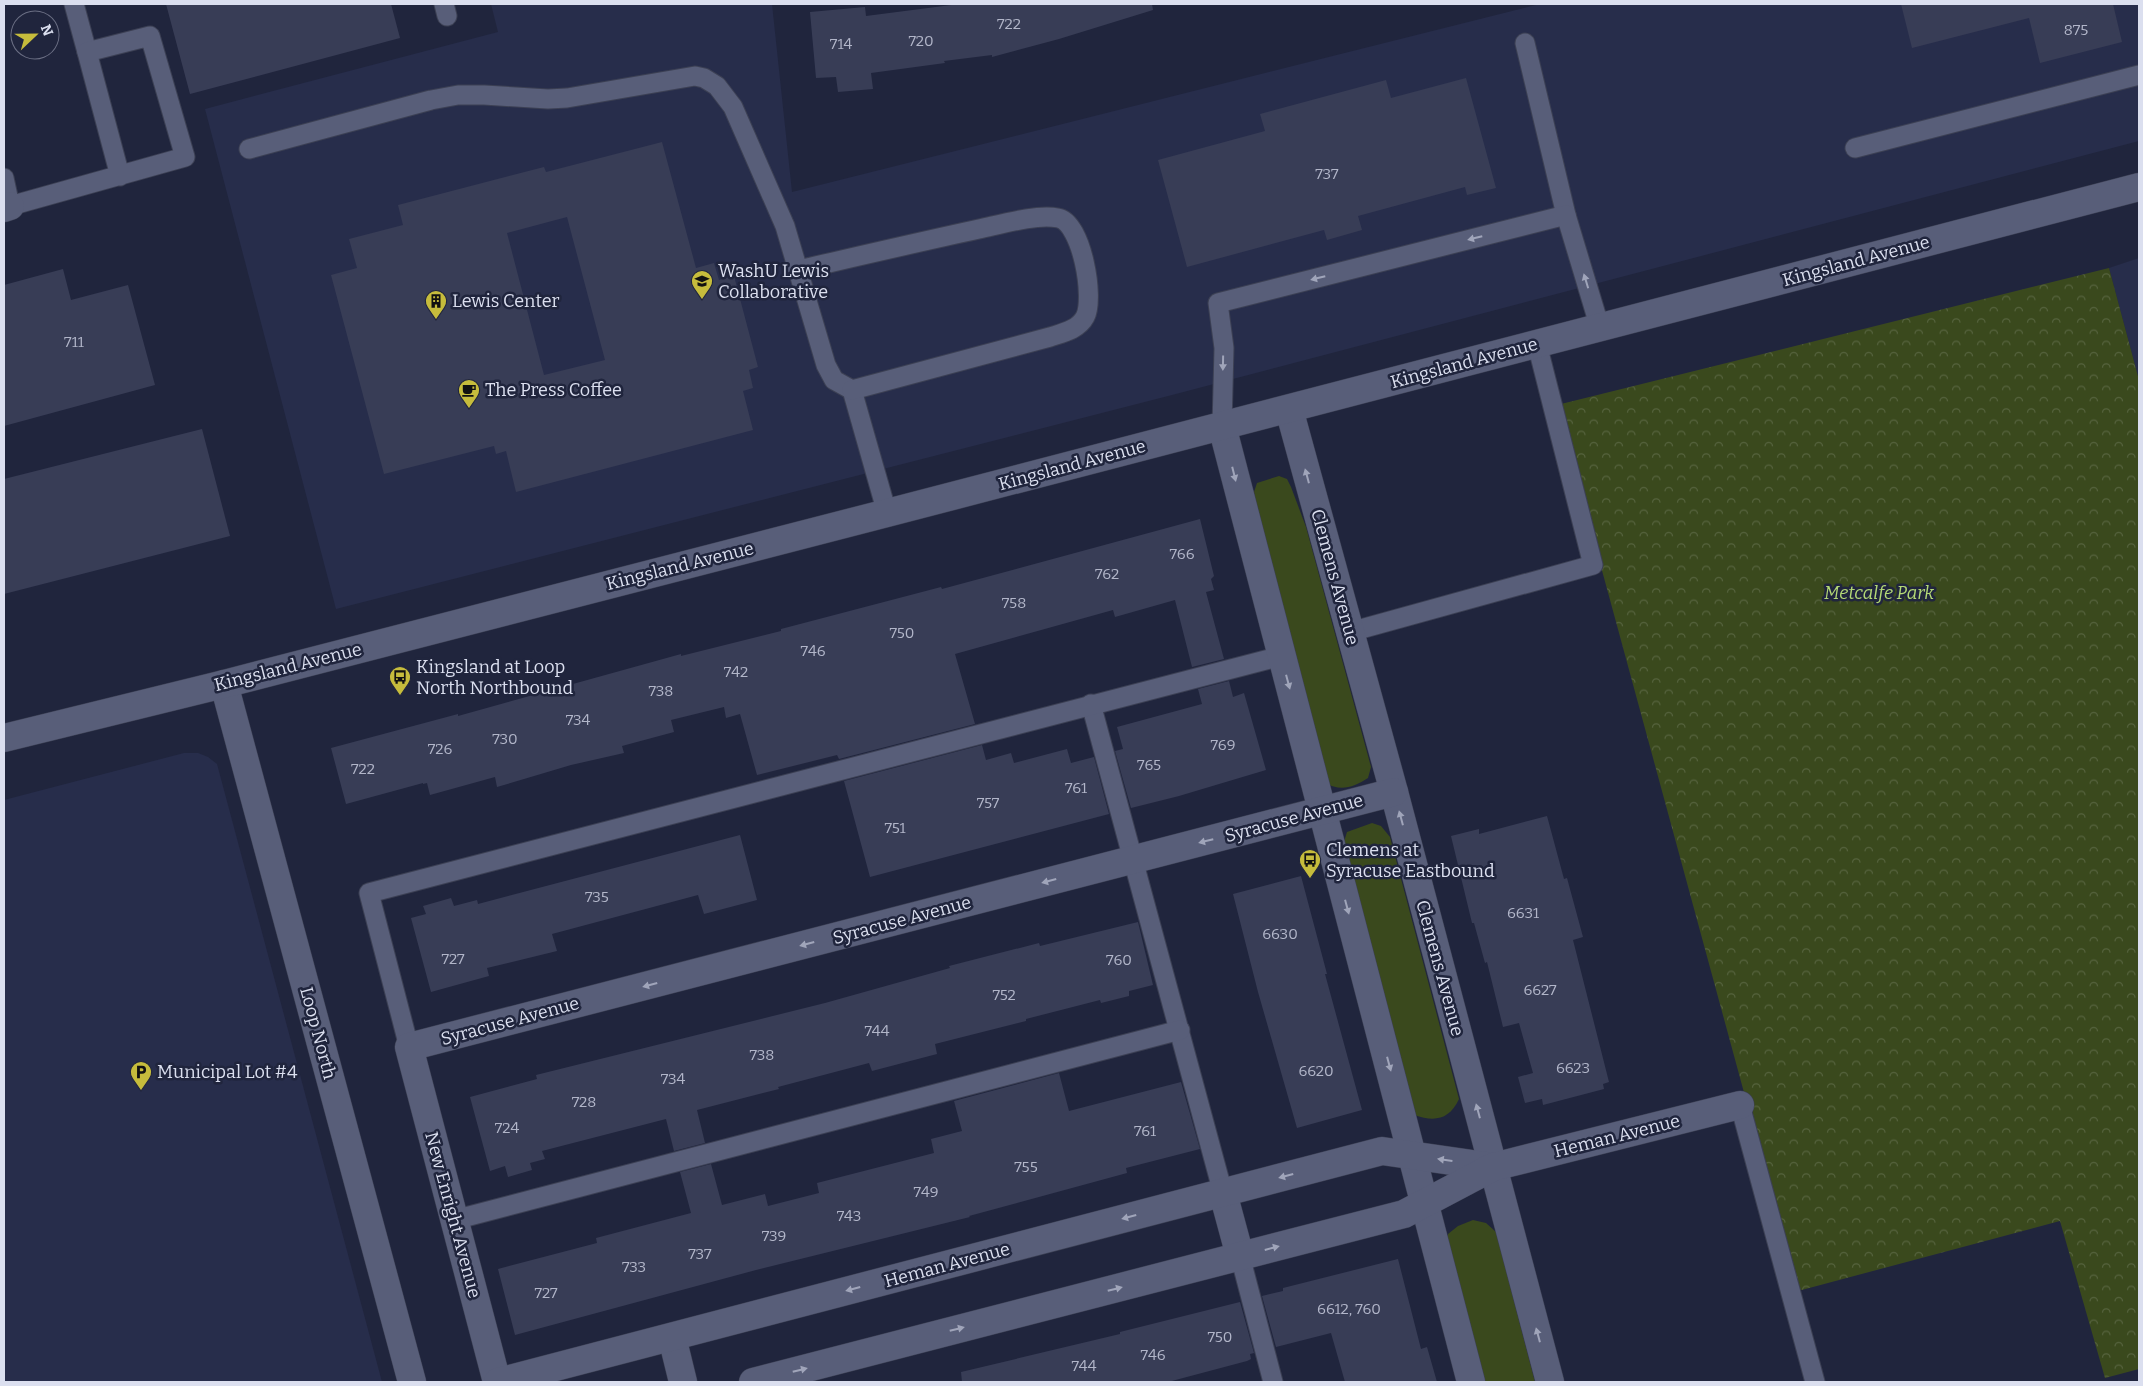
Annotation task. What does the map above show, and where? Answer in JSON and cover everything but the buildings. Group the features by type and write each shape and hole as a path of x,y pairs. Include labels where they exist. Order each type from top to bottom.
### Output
{"street":[{"name":"Kingsland Avenue","path":"4,738 224,684 887,513 2139,186"},
{"name":"Clemens Avenue","path":"1289,409 1394,792 1550,1382"},
{"path":"1222,426 1471,1382"},
{"name":"Loop North","path":"224,684 412,1382"},
{"name":"Syracuse Avenue","path":"409,1047 1394,792"},
{"name":"New Enright Avenue","path":"409,1047 497,1382"},
{"name":"Heman Avenue","path":"753,1382 1404,1214 1493,1167 1740,1105"},
{"name":"Heman Avenue","path":"497,1382 1382,1151 1493,1167"},
{"path":"1223,1192 1240,1256"},
{"path":"672,1337 683,1382"}],"lane":[{"path":"74,4 120,176"},
{"path":"4,178 7,207 185,158 150,36 87,52"},
{"path":"1525,43 1566,215 1600,328"},
{"path":"1856,148 2139,75"},
{"path":"249,149 431,100 458,96 567,98 695,76 704,78 717,86 733,107 785,226 798,270 829,374 834,380 852,390 1050,337 1070,331 1078,325 1085,318 1090,305 1089,288 1077,238 1070,226 1060,218 1044,218 1009,223 798,270"},
{"path":"1222,426 1224,348 1218,303 1566,215"},
{"path":"1350,632 1593,565 1537,344"},
{"path":"852,390 887,513"},
{"path":"409,1047 369,893 1281,656"},
{"path":"1091,704 1135,859 1223,1192"},
{"path":"454,1220 1180,1030"},
{"path":"1740,1105 1815,1382"},
{"path":"1240,1256 1273,1382"}],"shaded area":[{"name":"WashU Lewis Collaborative","path":"491,4 772,4 792,192 1540,4 2139,4 2139,141 1172,395 336,609 205,109 498,32"},
{"path":"2139,258 2139,380 2109,268"},
{"name":"Municipal Lot #4","path":"184,753 198,753 208,757 217,764 382,1382 4,1382 4,800"}],"green space":[{"name":"Metcalfe Park","path":"2109,268 2139,380 2139,1369 2105,1378 2060,1221 1798,1291 1557,405"},
{"path":"1279,476 1287,479 1306,527 1371,767 1368,778 1358,784 1347,787 1336,787 1325,783 1262,538 1254,492 1257,483"},
{"path":"1372,823 1381,826 1390,837 1459,1099 1451,1111 1441,1118 1435,1119 1414,1115 1343,845 1347,832"},
{"path":"1473,1220 1486,1223 1496,1232 1535,1382 1484,1382 1448,1245 1448,1234 1458,1226"}],"place":[{"name":"WashU Lewis Collaborative","path":"702,300"},
{"name":"Lewis Center","path":"436,320"},
{"name":"The Press Coffee","path":"469,409"},
{"name":"Kingsland at Loop North Northbound","path":"400,696"},
{"name":"Clemens at Syracuse Eastbound","path":"1310,879"},
{"name":"Municipal Lot #4","path":"141,1091"}]}
